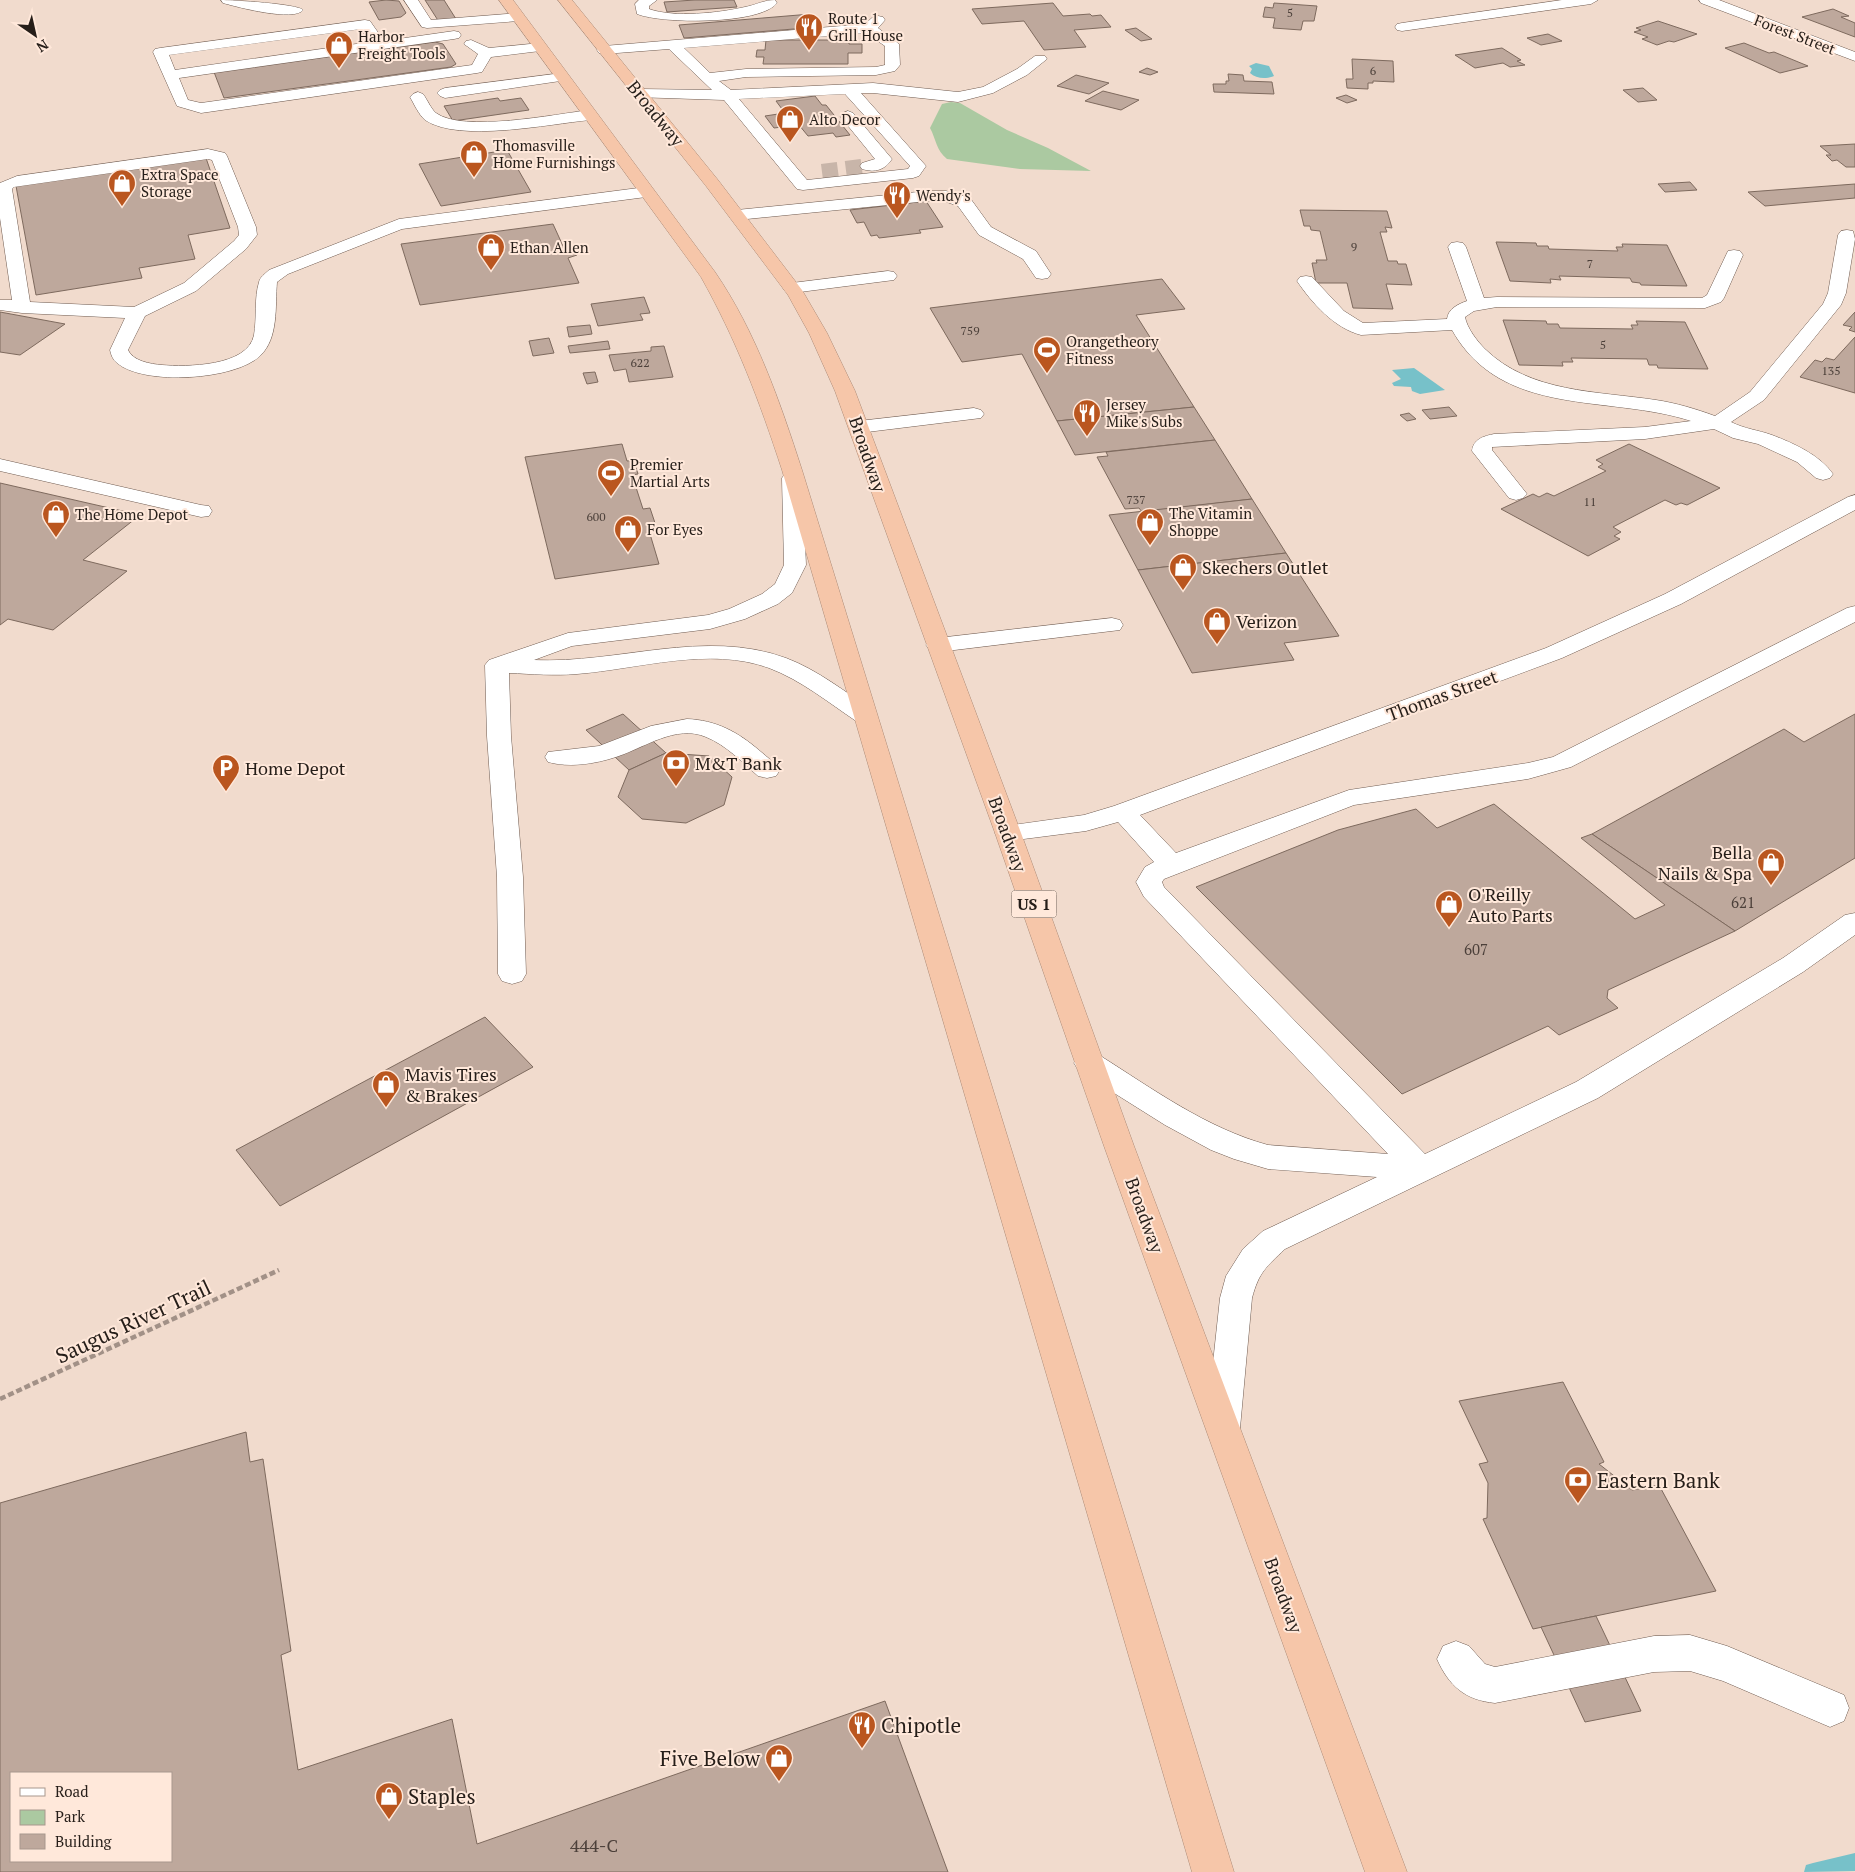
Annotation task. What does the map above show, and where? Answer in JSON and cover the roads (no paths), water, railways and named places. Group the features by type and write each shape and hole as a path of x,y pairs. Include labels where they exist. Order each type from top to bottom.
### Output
{"highway":[{"name":"Broadway","path":"572,4 604,50 737,215 797,296 831,359 859,427 1008,833 1089,1063 1386,1872"},
{"path":"512,9 709,276 730,309 764,386 1212,1872"}],"street":[{"path":"228,0 254,7 296,10"},
{"path":"411,0 427,24 458,24 512,9"},
{"path":"650,0 642,4 642,11 650,15 668,18 745,12 770,3"},
{"path":"1402,27 1591,0"},
{"name":"Forest Street","path":"1706,0 1854,56"},
{"path":"463,7 473,20"},
{"path":"376,40 365,24 160,52 182,103 201,108 477,70 486,53"},
{"path":"604,50 728,40 874,24 892,44 892,66 888,69 746,73 706,78"},
{"path":"170,75 376,40 456,35 486,53 540,47"},
{"path":"728,40 746,73"},
{"path":"672,44 706,78 728,95 799,180"},
{"path":"640,94 728,95 889,88 943,97 967,96 988,90 1022,72 1040,59"},
{"path":"400,100 562,77"},
{"path":"799,180 913,173 918,166 849,89"},
{"path":"826,90 884,159 878,165 868,166"},
{"path":"658,116 728,95"},
{"path":"418,97 430,116 455,126 483,126 590,116"},
{"path":"0,305 22,308 136,313 190,287 240,245 248,235 247,227 218,155 208,154 18,181 6,185 4,188 22,308"},
{"path":"799,180 822,172"},
{"path":"136,313 119,350 122,358 126,361 161,372 188,373 215,368 245,358 259,346 263,338 268,280 282,270 399,224 646,192"},
{"path":"737,215 928,196 951,197 967,204 986,232 1030,256 1042,274"},
{"path":"1516,494 1482,451 1485,443 1494,440 1646,433 1717,423 1757,396 1832,305 1837,294 1847,235"},
{"path":"1457,247 1477,305"},
{"path":"1734,255 1715,298 1705,303 1497,302 1477,305 1460,311 1456,316 1457,324 1477,353 1511,378 1529,386 1550,392 1666,408 1717,423 1740,434 1745,442 1754,448 1792,466 1844,486"},
{"path":"1306,281 1339,316 1349,324 1361,328 1457,324"},
{"path":"797,296 892,284"},
{"path":"859,427 974,414"},
{"path":"0,465 201,511"},
{"path":"497,665 568,640 710,622 737,614 770,599 784,588 795,565 792,478"},
{"name":"Thomas Street","path":"1008,833 1086,823 1123,812 1554,653 1673,600 1844,486"},
{"path":"1420,1168 1153,891 1149,882 1151,876 1160,869 1349,798 1534,770 1562,762 1855,613"},
{"path":"938,645 1112,625"},
{"path":"497,665 574,667 700,654 734,654 764,659 787,668 865,716"},
{"path":"497,665 499,736 510,877 512,974"},
{"path":"557,757 598,754 664,729 693,726 707,728 719,733 767,770"},
{"path":"1123,812 1172,865"},
{"path":"1223,1428 1236,1298 1242,1276 1254,1258 1274,1240 1420,1168 1587,1090 1793,965 1855,922"},
{"path":"1089,1063 1213,1138 1252,1154 1268,1157 1420,1168"},
{"path":"1456,1658 1463,1670 1475,1680 1495,1685 1654,1654 1690,1653 1727,1664 1830,1708"}],"water":[{"path":"1256,63 1269,66 1274,76 1262,78 1252,75 1250,73 1252,69 1249,66"},
{"path":"1414,368 1445,390 1420,394 1412,391 1411,387 1394,386 1392,383 1401,379 1392,370"}],"waterway":[{"path":"1813,1872 1855,1862"}],"tunnel":[{"path":"822,172 868,166"}],"place":[{"name":"Route 1 Grill House","path":"809,51"},
{"name":"Harbor Freight Tools","path":"339,69"},
{"name":"Alto Decor","path":"790,143"},
{"name":"Thomasville Home Furnishings","path":"474,178"},
{"name":"Extra Space Storage","path":"122,207"},
{"name":"Wendy's","path":"897,219"},
{"name":"Ethan Allen","path":"491,271"},
{"name":"Orangetheory Fitness","path":"1047,374"},
{"name":"Jersey Mike's Subs","path":"1087,437"},
{"name":"Premier Martial Arts","path":"611,497"},
{"name":"The Home Depot","path":"56,538"},
{"name":"The Vitamin Shoppe","path":"1150,546"},
{"name":"For Eyes","path":"628,553"},
{"name":"Skechers Outlet","path":"1183,591"},
{"name":"Verizon","path":"1217,645"},
{"name":"M&T Bank","path":"676,787"},
{"name":"Home Depot","path":"226,792"},
{"name":"Bella Nails & Spa","path":"1771,886"},
{"name":"O'Reilly Auto Parts","path":"1449,928"},
{"name":"Mavis Tires & Brakes","path":"386,1108"},
{"name":"Eastern Bank","path":"1578,1504"},
{"name":"Chipotle","path":"862,1749"},
{"name":"Five Below","path":"779,1782"},
{"name":"Staples","path":"389,1820"}]}
